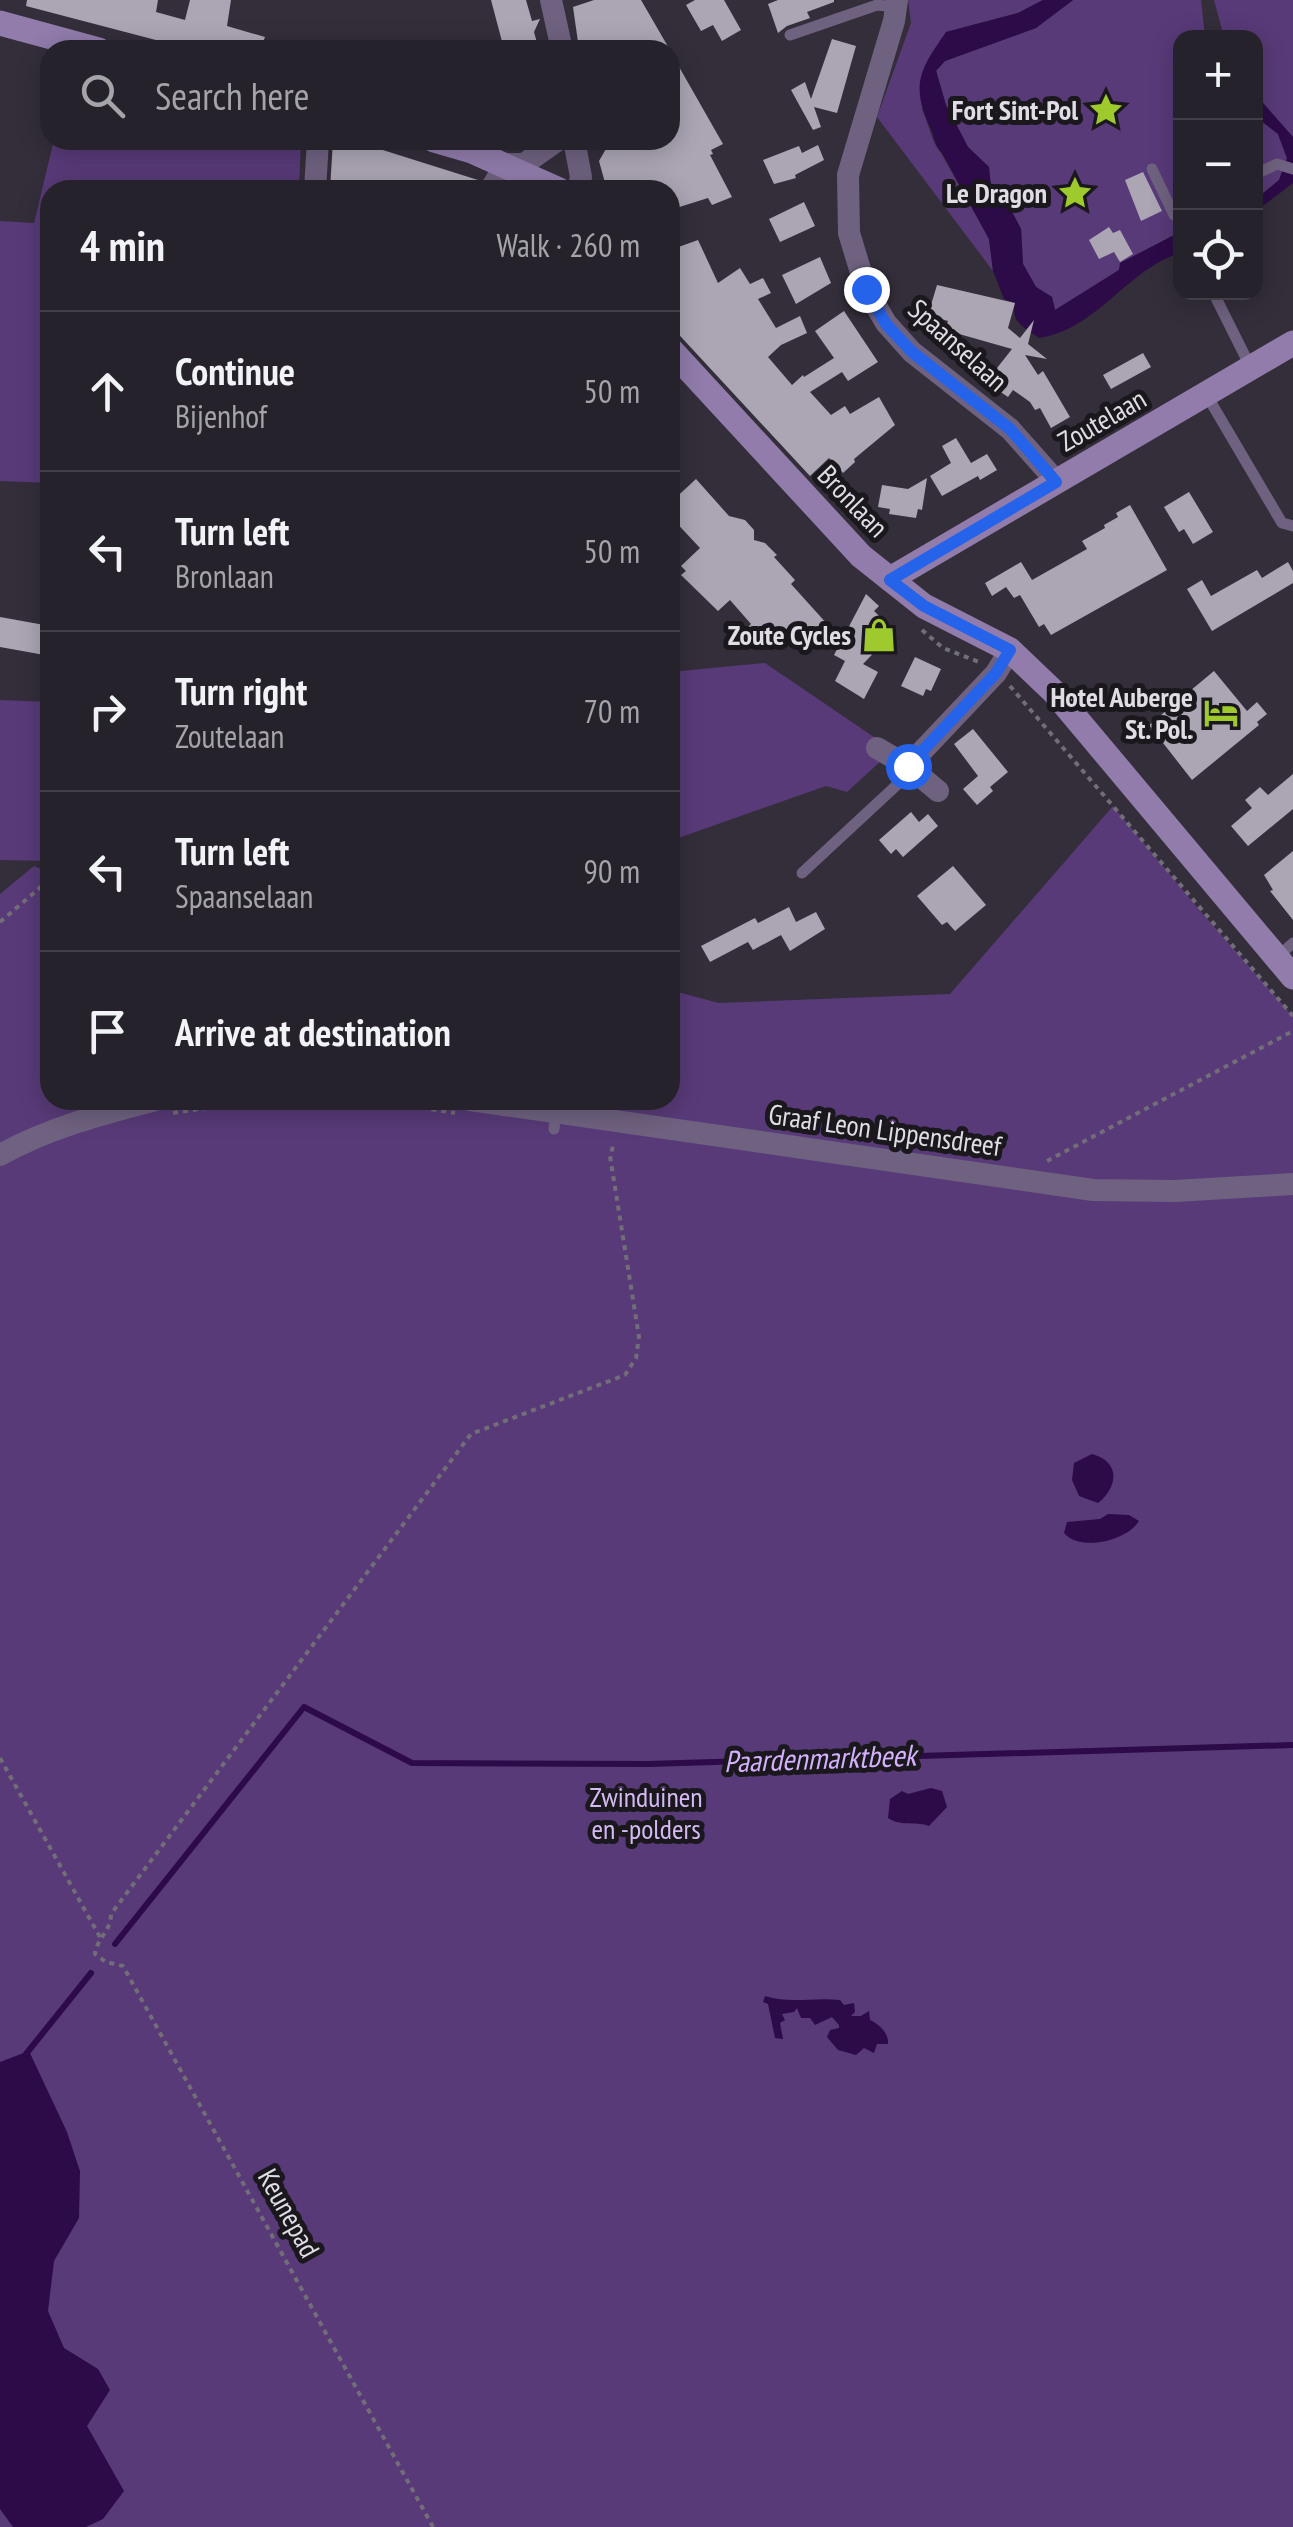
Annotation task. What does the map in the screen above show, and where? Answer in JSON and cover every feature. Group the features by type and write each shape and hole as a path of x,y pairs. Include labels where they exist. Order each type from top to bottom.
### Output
{"street":[{"path":"551,0 560,40"},
{"name":"Spaanselaan","path":"896,4 848,175 849,232 866,289 886,324 912,352 1010,429 1056,482"},
{"path":"0,24 61,40"},
{"path":"316,180 317,150"},
{"path":"464,150 539,180"},
{"path":"506,164 524,164 544,150"},
{"path":"576,150 581,180"},
{"path":"496,180 506,164"},
{"name":"Zoutelaan","path":"890,580 1293,343"},
{"name":"Bronlaan","path":"680,360 861,556 924,606 1010,650 1054,692 1287,960"},
{"path":"910,768 996,673 1010,650"},
{"path":"876,748 938,791"},
{"path":"0,1155 72,1123 119,1110"},
{"name":"Graaf Leon Lippensdreef","path":"503,1110 556,1114 1093,1190 1175,1191 1293,1184"}],"lane":[{"path":"790,35 877,4 896,4"},
{"path":"1263,170 1276,164 1293,169"},
{"path":"1152,169 1175,210"},
{"path":"1217,300 1251,368"},
{"path":"1206,394 1282,524 1293,526"},
{"path":"802,873 910,768"}],"path":[{"path":"919,627 944,648 996,673 1034,710 1202,914 1293,1016"},
{"path":"0,922 40,887"},
{"path":"1047,1160 1293,1031"},
{"path":"101,1939 111,1926 111,1914 471,1434 625,1375 636,1358 638,1337 610,1156 613,1138"},
{"name":"Keunepad","path":"0,1758 101,1939 95,1954 106,1962 124,1966 433,2527"}],"green space":[{"path":"908,0 1043,0 1018,13 946,32 922,109 935,144 989,239 993,271 877,117 911,23"},
{"path":"1073,0 1201,0 1204,30 1173,30 1173,236 1121,263 1119,270 1055,310 1052,297 1036,287 1023,264 1021,229 1010,208 991,187 989,167 968,147 946,105 936,70 945,61 1036,28"},
{"path":"1214,0 1293,0 1293,137 1263,103 1263,30 1222,30"},
{"path":"1263,122 1278,134 1287,158 1279,180 1263,193"},
{"path":"52,150 301,150 299,180 44,180"},
{"path":"40,198 40,483 0,481 0,221 34,223"},
{"path":"765,663 893,750 847,792 826,786 680,837 680,671"},
{"path":"0,700 40,702 40,861 0,860"},
{"name":"Zwinduinen en -polders","path":"1113,806 1293,1016 1293,2527 0,2527 0,894 34,866 40,869 40,1110 680,1110 680,993 719,1003 950,994"}],"shaded area":[{"path":"1043,0 1073,0 1036,28 945,61 936,71 946,105 968,147 989,167 991,187 1010,208 1021,229 1023,264 1036,287 1052,297 1055,310 1119,270 1120,263 1173,236 1173,256 1143,272 1078,323 1039,338 1017,320 1015,303 1004,299 993,271 989,239 936,143 920,98 921,76 946,32 1018,13"},
{"path":"1263,103 1293,137 1293,183 1263,206 1263,193 1279,180 1287,158 1278,134 1263,122"},
{"path":"1092,1454 1108,1463 1113,1475 1110,1490 1098,1503 1079,1496 1072,1480 1074,1463"},
{"path":"1108,1514 1129,1515 1139,1521 1124,1534 1103,1542 1081,1542 1064,1533 1067,1522 1100,1519"},
{"path":"931,1788 942,1791 947,1807 929,1826 888,1818 890,1799 902,1791 908,1794"},
{"path":"765,1996 854,2003 851,2016 869,2011 870,2020 883,2029 888,2044 877,2044 874,2053 864,2048 856,2055 838,2050 827,2037 830,2030 839,2028 832,2017 815,2025 810,2018 801,2018 797,2008 782,2014 783,2039 775,2038 768,2004 763,2002"},
{"path":"29,2051 67,2132 80,2171 79,2218 54,2261 48,2311 64,2348 98,2369 110,2390 87,2426 124,2491 103,2519 86,2527 13,2527 0,2509 0,2062"}],"building":[{"path":"27,0 158,0 156,12 185,20 190,0 231,0 227,26 265,37 156,40 26,6"},
{"path":"491,0 526,0 532,21 540,19 534,32 536,40 502,40"},
{"path":"594,0 641,0 664,40 578,40 573,7"},
{"path":"695,0 724,0 741,30 722,41 713,25 701,31 686,5"},
{"path":"778,0 834,2 807,12 810,18 778,33 768,4"},
{"path":"832,39 856,46 837,113 814,107 821,127 813,130 791,90 805,82 811,99"},
{"path":"680,69 723,144 711,150 710,155 732,197 712,205 708,198 680,207 680,180 604,180 599,161 605,150 680,150"},
{"path":"818,145 824,160 795,175 796,178 774,184 763,160 799,146 802,153"},
{"path":"332,150 383,150 478,180 331,180"},
{"path":"1143,172 1162,211 1141,221 1125,180"},
{"path":"804,202 815,226 780,242 769,219"},
{"path":"1109,227 1113,233 1120,230 1133,254 1120,262 1114,252 1099,259 1089,240"},
{"path":"698,240 718,283 740,268 750,284 763,278 771,293 758,299 776,328 800,316 807,333 781,345 768,357 792,385 834,358 815,331 844,311 878,362 848,381 842,372 810,392 831,415 845,406 850,414 879,397 895,425 843,473 829,458 810,476 680,336 680,246"},
{"path":"820,257 831,283 796,304 782,275"},
{"path":"937,285 1015,303 1008,328 1020,338 1034,320 1028,344 1047,359 1025,355 1038,375 1043,371 1070,417 1051,428 1040,408 1035,410 1013,390 1008,397 986,382 1012,349 945,330 948,321 928,315"},
{"path":"1143,353 1151,367 1111,389 1103,375"},
{"path":"956,438 971,463 987,454 997,470 942,496 930,476 951,463 942,446"},
{"path":"927,478 922,510 918,509 916,518 889,514 890,509 878,507 882,485 908,489"},
{"path":"696,479 729,516 745,520 754,530 754,540 765,543 777,555 774,557 795,580 791,584 828,625 809,644 790,626 770,645 765,640 763,643 730,600 718,611 681,575 686,571 681,566 700,548 680,527 680,494"},
{"path":"1189,492 1213,532 1193,544 1184,529 1179,532 1164,507"},
{"path":"1130,505 1167,570 1051,635 1044,624 1039,627 1020,595 1014,598 1006,587 992,596 985,583 1021,562 1032,580 1087,549 1082,541 1105,528 1118,517 1116,513"},
{"path":"1288,562 1293,583 1212,631 1187,589 1202,580 1211,596 1257,570 1262,578"},
{"path":"866,594 879,606 874,611 895,631 863,664 878,672 864,699 835,681 845,661 834,655"},
{"path":"0,617 40,624 40,654 0,647"},
{"path":"915,657 941,669 931,691 926,689 923,696 901,686"},
{"path":"1214,671 1247,711 1257,702 1267,714 1192,780 1149,725"},
{"path":"973,729 1008,772 977,805 963,789 978,776 954,744"},
{"path":"1293,774 1293,809 1248,846 1231,826 1252,808 1245,800 1260,787 1268,795"},
{"path":"911,812 919,822 928,814 938,826 903,857 896,849 891,854 879,840"},
{"path":"1293,851 1293,920 1270,891 1273,890 1264,875"},
{"path":"953,866 986,905 955,931 947,922 942,925 917,896"},
{"path":"789,907 796,922 816,912 825,929 790,951 781,935 753,950 748,942 710,962 701,946 755,918 758,923"}],"waterway":[{"name":"Paardenmarktbeek","path":"115,1944 304,1707 412,1763 648,1764 1293,1745"},
{"name":"Paardenmarktbeek","path":"26,2054 91,1973"}],"place":[{"name":"Fort Sint-Pol","path":"1106,110"},
{"name":"Le Dragon","path":"1075,193"},
{"name":"Zoute Cycles","path":"879,635"},
{"name":"Hotel Auberge St. Pol.","path":"1221,713"}],"route":[{"path":"866,289 886,324 912,352 1010,429 1056,482 890,580 924,606 1010,650 996,673 908,766"}]}
